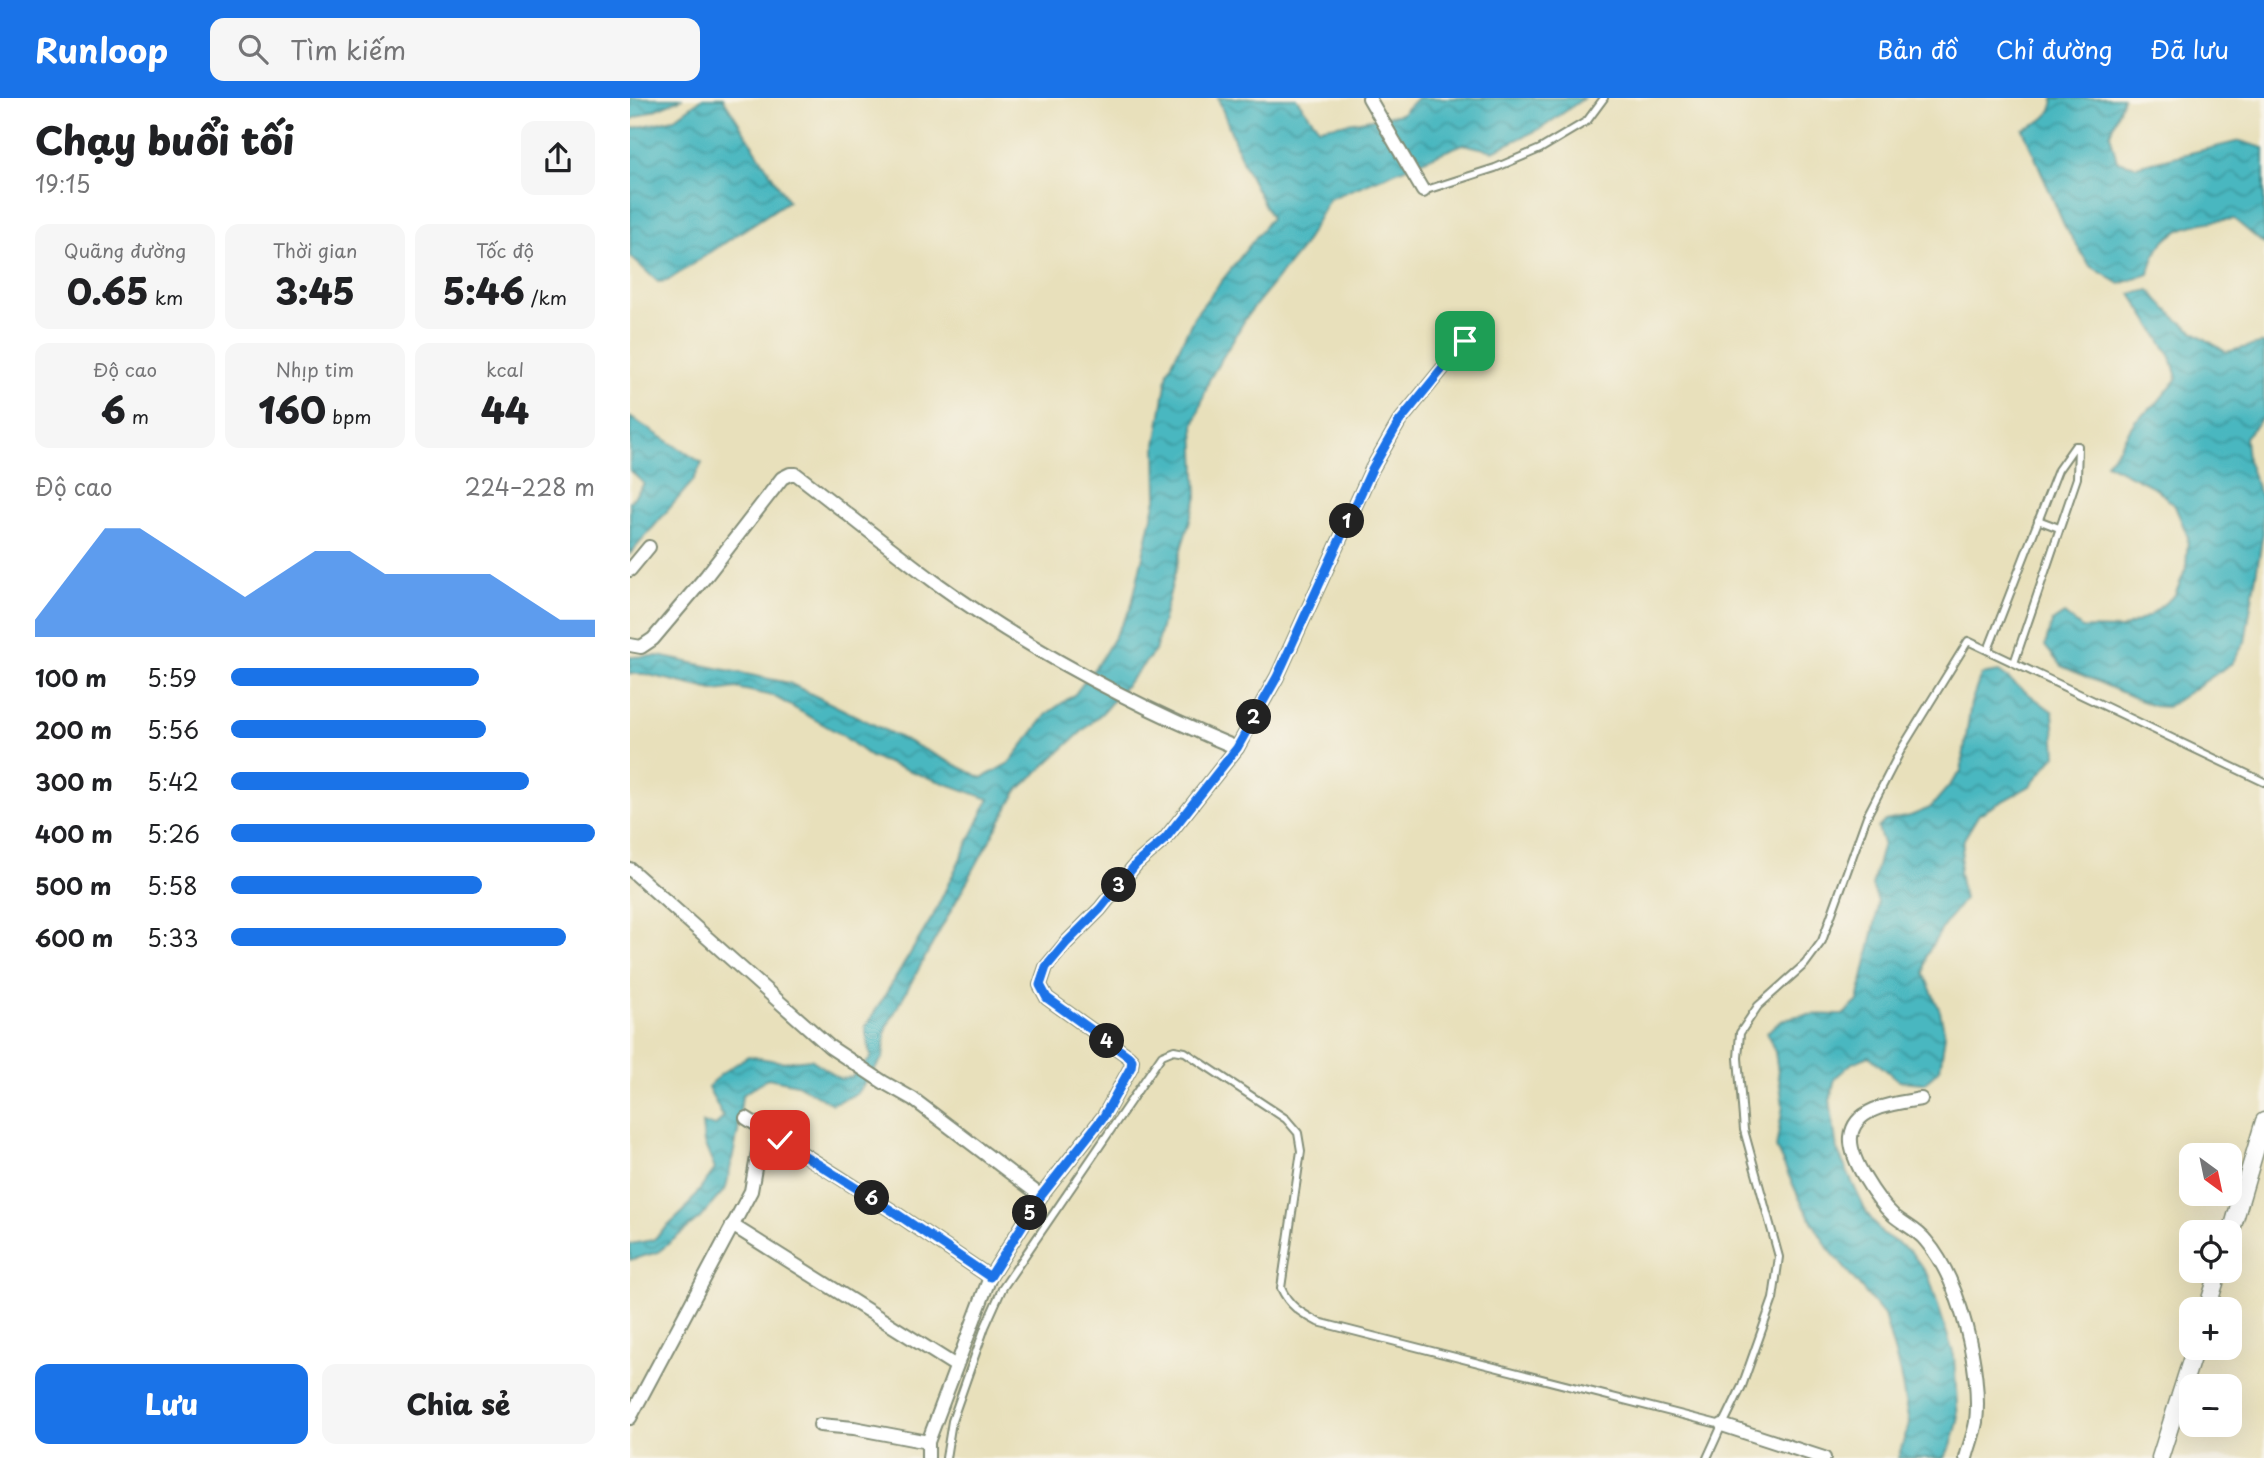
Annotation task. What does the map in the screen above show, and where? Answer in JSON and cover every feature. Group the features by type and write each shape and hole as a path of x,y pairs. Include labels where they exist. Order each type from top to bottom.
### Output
{"street":[{"path":"1372,103 1423,191"},
{"path":"928,1458 928,1442 990,1277 1041,1196 1104,1116 1131,1067 1132,1060 1047,998 1040,985 1046,967 1100,909 1136,864 1165,839 1237,748 1277,677 1372,469 1399,422 1465,341"},
{"path":"630,645 641,647 653,639 707,575 782,478 796,474 936,583 1032,645 1168,720 1237,748"},
{"path":"630,570 649,547"},
{"path":"630,869 830,1047 883,1083 913,1099 1041,1196"},
{"path":"1920,1099 1890,1104 1869,1112 1856,1123 1851,1134 1851,1145 1875,1194 1892,1213 1924,1238 1933,1249 1950,1282 1970,1342 1977,1386 1976,1423 1966,1458"},
{"path":"746,1118 990,1277"},
{"path":"2235,1220 2264,1121"},
{"path":"630,1418 751,1191 762,1129"},
{"path":"732,1225 956,1366"},
{"path":"2160,1458 2191,1360"},
{"path":"1723,1425 1824,1458"},
{"path":"820,1426 854,1428 928,1442"}],"lane":[{"path":"1423,191 1495,168 1540,149 1587,121 1604,98"},
{"path":"1988,650 2058,470 2069,452 2078,446 2077,478 2014,663"},
{"path":"2038,520 2059,528"},
{"path":"1707,1458 1742,1386 1773,1299 1779,1257 1744,1130 1738,1058 1740,1033 1758,1006 1805,964 1822,942 1867,816 1902,748 1968,641 2264,782"},
{"path":"946,1458 952,1421 985,1327 1002,1289 1162,1055 1174,1050 1185,1052 1286,1119 1298,1133 1301,1151 1281,1288 1287,1301 1299,1312 1318,1322 1723,1425"}],"water":[{"path":"630,98 683,98 630,120"},
{"path":"703,98 723,98 788,201 667,281 658,282 630,256 630,129 674,119"},
{"path":"1218,98 1296,98 1319,128 1401,114 1417,98 1584,98 1542,128 1493,151 1463,144 1329,199 1302,248 1249,313 1209,380 1194,426 1197,497 1155,651 1103,712 1017,791 886,1028 883,1058 856,1094 832,1104 797,1084 768,1078 742,1095 738,1132 726,1188 700,1218 658,1252 630,1260 630,1244 653,1240 684,1211 715,1169 704,1143 702,1123 716,1126 723,1117 708,1087 720,1075 748,1056 782,1062 811,1059 840,1079 852,1077 871,1058 865,1028 933,916 989,799 871,757 842,735 773,696 736,688 717,691 645,674 630,674 630,657 659,656 789,683 982,778 1009,763 1048,713 1075,694 1102,658 1131,608 1157,495 1156,445 1168,371 1195,315 1271,218 1243,163"},
{"path":"2054,98 2123,98 2110,134 2117,161 2136,166 2240,141 2264,148 2264,244 2234,219 2179,230 2160,246 2149,274 2120,284 2089,265 2064,225 2023,129 2040,122 2048,115"},
{"path":"2150,290 2185,325 2226,352 2264,343 2264,416 2245,437 2247,460 2262,499 2263,533 2245,642 2232,663 2167,707 2153,706 2061,666 2045,646 2052,622 2064,614 2082,628 2121,629 2149,616 2175,595 2186,568 2188,537 2175,506 2156,488 2106,463 2135,421 2157,403 2177,378 2171,357 2131,294"},
{"path":"630,417 702,463 693,481 630,554 630,502 644,484 630,470"},
{"path":"1999,672 2053,712 2056,755 2030,786 1979,814 1964,839 1959,872 1964,899 1926,956 1924,974 1940,1011 1945,1035 1940,1069 1924,1083 1899,1081 1869,1056 1852,1063 1835,1078 1830,1100 1837,1150 1866,1212 1883,1234 1911,1252 1929,1277 1954,1356 1958,1422 1951,1446 1944,1458 1898,1458 1909,1424 1900,1373 1884,1315 1828,1248 1803,1206 1776,1148 1783,1105 1775,1052 1767,1033 1783,1020 1792,1017 1843,1015 1858,1001 1878,902 1872,886 1883,843 1878,828 1885,821 1910,816 1930,808 1961,772 1971,703 1981,675"}],"route":[{"path":"780,1140 990,1277 1041,1196 1104,1116 1131,1067 1132,1060 1128,1056 1047,998 1040,985 1046,967 1100,909 1136,864 1165,839 1237,748 1277,677 1372,469 1399,422 1465,341"}]}
